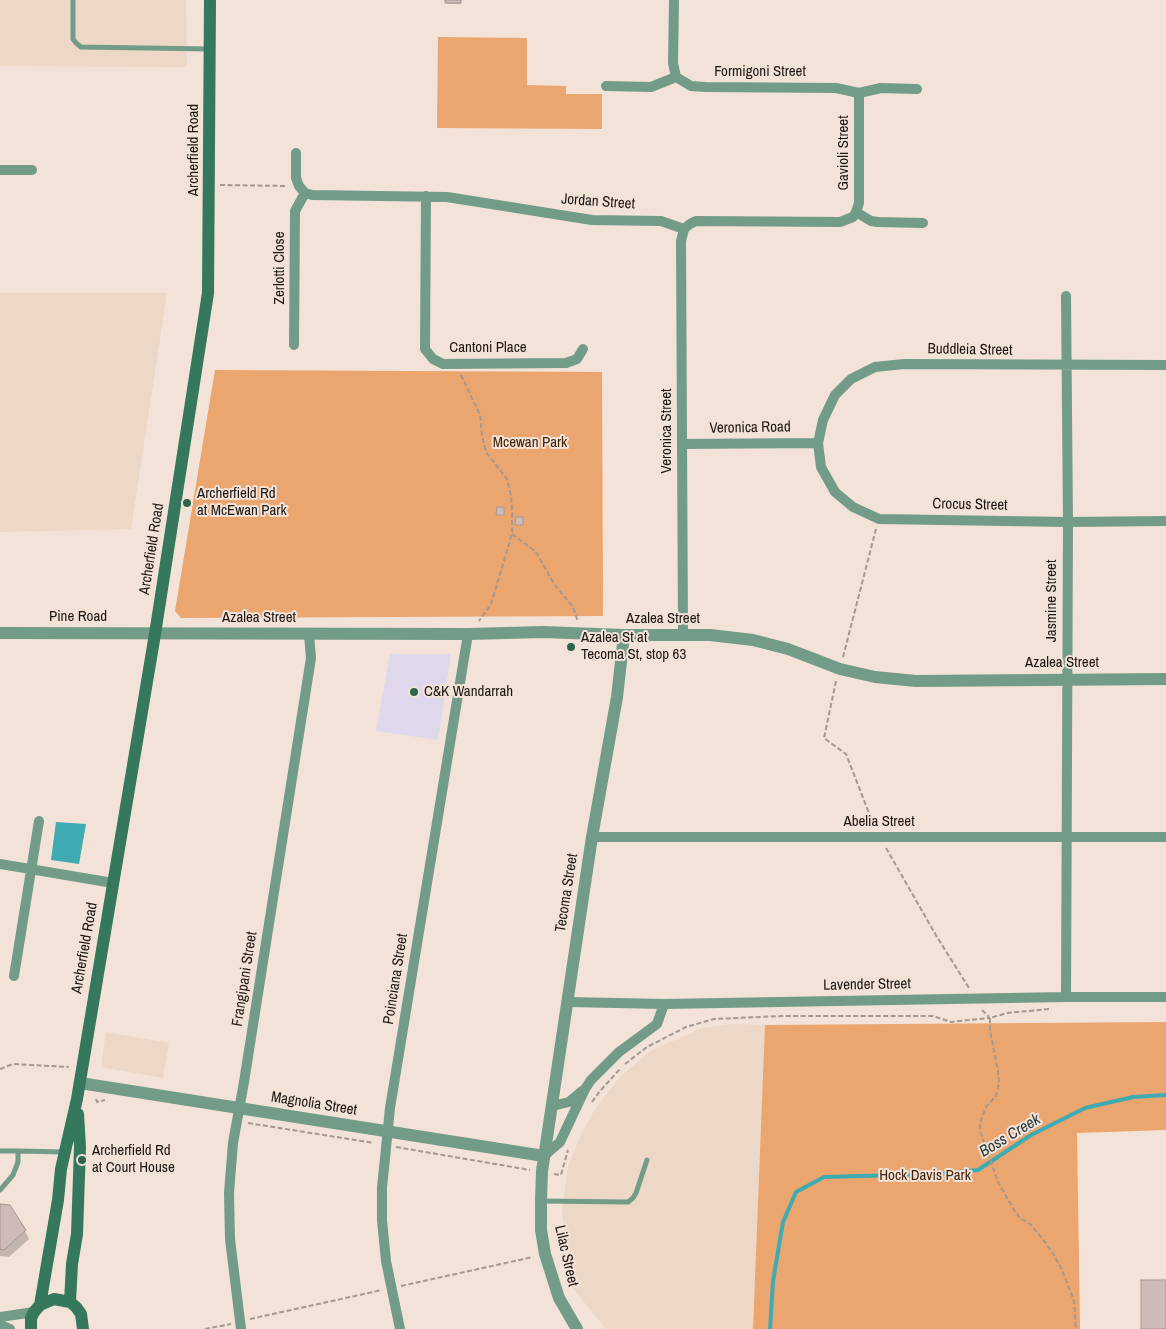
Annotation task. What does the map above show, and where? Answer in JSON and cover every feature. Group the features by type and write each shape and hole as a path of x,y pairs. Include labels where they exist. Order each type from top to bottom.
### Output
{"main road":[{"name":"Archerfield Road","path":"31,1329 31,1318 37,1308 65,1152 80,1083 155,634 208,293 210,0"},
{"name":"Archerfield Road","path":"70,1302 72,1264 77,1234 80,1147 77,1099"},
{"path":"37,1308 47,1301 54,1299 70,1302 80,1314 82,1329"}],"street":[{"path":"606,86 651,87 676,77 673,63 674,0"},
{"name":"Formigoni Street","path":"676,77 691,86 836,88 859,93 881,88 917,89"},
{"name":"Gavioli Street","path":"856,212 859,203 859,93"},
{"path":"296,153 296,178 302,190"},
{"path":"0,170 32,170"},
{"name":"Jordan Street","path":"302,190 317,195 426,196 447,198 592,220 661,221 684,229"},
{"name":"Zerlotti Close","path":"294,345 295,211 302,190"},
{"name":"Cantoni Place","path":"426,196 425,348 433,360 443,364 566,363 577,359 583,349"},
{"path":"684,229 696,221 840,222 853,217 856,212 871,221 923,223"},
{"name":"Veronica Street","path":"683,634 681,241 684,229"},
{"name":"Jasmine Street","path":"1066,296 1068,522 1066,997"},
{"name":"Buddleia Street","path":"818,443 823,420 835,395 851,379 875,367 904,364 1166,365"},
{"name":"Veronica Road","path":"682,444 818,443"},
{"name":"Crocus Street","path":"818,443 821,467 836,492 853,507 879,519 1068,522 1166,521"},
{"name":"Azalea Street","path":"155,634 468,634 543,632 624,636 710,635 753,640 788,649 840,669 875,677 916,681 1166,679"},
{"name":"Pine Road","path":"0,633 155,634"},
{"name":"Frangipani Street","path":"240,1325 230,1239 229,1193 233,1143 311,658 309,634"},
{"name":"Poinciana Street","path":"400,1329 390,1288 386,1261 382,1220 382,1188 390,1108 468,634"},
{"name":"Tecoma Street","path":"544,1156 624,636"},
{"path":"14,976 39,821"},
{"name":"Abelia Street","path":"592,837 1166,837"},
{"path":"0,864 113,883"},
{"name":"Lavender Street","path":"568,1002 664,1004 970,998 1166,997"},
{"path":"544,1156 560,1142 591,1080 620,1052 657,1024 664,1004"},
{"name":"Magnolia Street","path":"80,1083 238,1115 387,1139 544,1156"},
{"path":"552,1106 569,1102 585,1089"},
{"name":"Lilac Street","path":"544,1156 541,1201 545,1254 559,1298 577,1329"},
{"path":"0,1317 37,1308"},
{"path":"0,1325 10,1329"}],"lane":[{"path":"73,0 73,39 81,47 210,49"},
{"path":"0,1151 65,1152"},
{"path":"0,1190 13,1175 18,1162 18,1151"},
{"path":"541,1201 628,1202 636,1192 647,1160"}],"path":[{"path":"210,185 302,190"},
{"path":"457,364 480,415 486,452 507,479 511,496 512,534 491,604 485,616 468,634"},
{"path":"879,519 833,691 824,738 846,754 874,826 937,937 969,988 970,998"},
{"path":"512,534 536,552 554,584 573,607 576,620 585,634"},
{"path":"589,1106 600,1090 624,1064 647,1047 686,1027 714,1020 782,1016 933,1016 951,1022 990,1018 1007,1013 1054,1009"},
{"path":"990,1018 990,1031 999,1084 996,1096 986,1107 980,1122 984,1143 998,1182 1014,1210 1042,1238 1054,1254 1062,1270 1074,1301 1076,1329"},
{"path":"0,1069 13,1064 82,1068"},
{"path":"95,1086 97,1102 107,1100"},
{"path":"238,1115 387,1139 561,1175 569,1149"},
{"path":"205,1329 240,1325 390,1288 545,1254"}],"shaded area":[{"path":"0,0 186,0 187,67 0,66"},
{"path":"0,293 167,293 131,529 0,532"},
{"name":"C&K Wandarrah","path":"390,654 451,654 438,740 376,731"},
{"path":"731,1024 765,1025 753,1329 606,1329 572,1287 562,1212 568,1166 583,1130 597,1106 620,1077 652,1050 703,1028"},
{"path":"106,1032 169,1043 163,1078 101,1067"}],"green space":[{"path":"438,37 527,38 527,85 566,86 566,94 602,94 602,129 437,128"},
{"name":"Mcewan Park","path":"215,370 602,372 603,616 181,618 175,611"},
{"name":"Hock Davis Park","path":"1166,1022 1166,1130 1077,1133 1080,1329 753,1329 765,1025"}],"water":[{"path":"56,822 86,824 79,864 51,860"}],"building":[{"path":"445,0 461,0 461,3 445,3"},
{"path":"497,507 504,507 504,515 496,515"},
{"path":"516,517 523,517 523,525 515,525"},
{"path":"0,1204 10,1205 26,1230 4,1250 0,1249"},
{"path":"1141,1280 1166,1280 1166,1329 1141,1329"}],"waterway":[{"name":"Boss Creek","path":"770,1329 773,1281 783,1222 796,1192 824,1177 939,1174 978,1170 1031,1135 1085,1108 1133,1097 1166,1095"}],"place":[{"name":"Archerfield Rd at McEwan Park","path":"187,503"},
{"name":"Azalea St at Tecoma St, stop 63","path":"571,647"},
{"name":"C&K Wandarrah","path":"414,692"},
{"name":"Archerfield Rd at Court House","path":"82,1160"}]}
